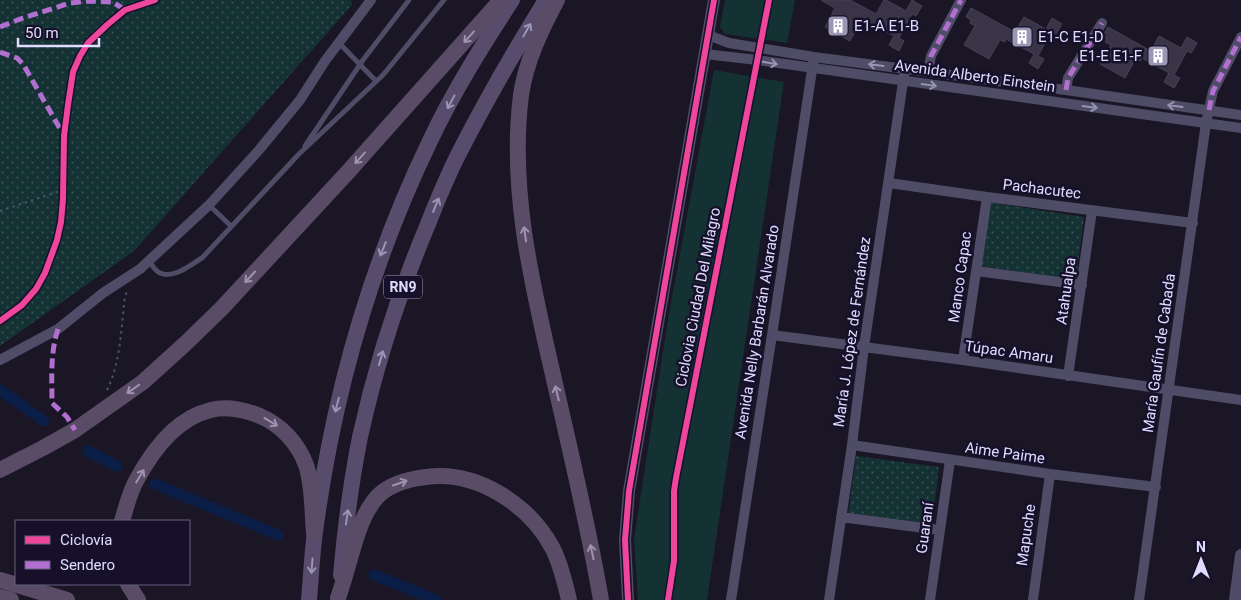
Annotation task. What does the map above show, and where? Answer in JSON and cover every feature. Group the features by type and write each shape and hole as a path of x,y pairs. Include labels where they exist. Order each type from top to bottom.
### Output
{"highway":[{"path":"0,470 75,430 143,382 186,344 222,308 340,180 501,0"},
{"path":"557,0 533,51 521,95 518,141 519,197 538,311 574,464 601,600"},
{"path":"122,520 136,482 159,446 168,436 197,414 213,409 233,408 269,420 283,430 297,448 306,466 309,480 314,533"},
{"path":"338,599 357,534 372,503 379,495 393,485 435,475 459,477 487,486 525,512 553,549 564,578 569,600"},
{"path":"0,580 15,584"},
{"path":"17,585 67,600"},
{"path":"129,585 138,600"},
{"path":"0,597 11,600"}],"main road":[{"name":"RN9","path":"309,600 314,533 332,428 363,308 380,257 406,192 430,140 472,63 512,0"},
{"name":"RN9","path":"338,599 351,488 360,437 388,329 421,240 458,156 546,0"}],"street":[{"path":"628,600 625,540 628,492 714,0"},
{"path":"928,72 931,56 962,0"},
{"path":"0,360 58,329 103,293 140,269 209,205 259,150 300,100 367,3"},
{"path":"1066,90 1068,78 1102,23"},
{"name":"Avenida Alberto Einstein","path":"708,35 729,43 814,57 1241,115"},
{"name":"María Gaufín de Cabada","path":"1139,600 1206,124 1212,91 1241,37"},
{"name":"Avenida Alberto Einstein","path":"705,54 1241,128"},
{"name":"Avenida Nelly Barbarán Alvarado","path":"735,600 772,335 814,57"},
{"name":"María J. López de Fernández","path":"829,600 905,69"},
{"name":"Pachacutec","path":"889,183 987,198 1193,223"},
{"name":"Manco Capac","path":"963,360 987,198"},
{"name":"Atahualpa","path":"1068,376 1092,211"},
{"path":"976,271 1082,285"},
{"name":"Túpac Amaru","path":"772,335 1241,400"},
{"name":"Aime Paime","path":"852,445 1050,474 1156,487"},
{"name":"Guaraní","path":"930,600 950,460"},
{"name":"Mapuche","path":"1033,600 1050,474"},
{"path":"841,517 939,530"},
{"path":"1235,600 1241,555"}],"lane":[{"path":"299,154 360,64 409,0"},
{"path":"149,261 154,269 160,273 172,274 202,258 299,154 383,75 444,0"},
{"path":"339,43 376,81"},
{"path":"209,205 232,226"}],"path":[{"path":"63,181 63,199"},
{"path":"0,211 63,190"},
{"path":"106,392 112,380 117,358 126,296 129,286 140,269"}],"green space":[{"path":"0,0 351,0 352,5 134,251 0,346"},
{"path":"725,0 795,0 787,43 725,34 720,27"},
{"path":"714,70 784,82 707,600 638,600 634,539 668,319"},
{"path":"987,202 1084,217 1076,280 980,266"},
{"path":"856,456 939,467 932,528 848,516"}],"building":[{"name":"E1-A E1-B","path":"821,0 850,0 876,14 884,0 906,11 912,0 922,6 916,16 912,14 899,38 904,41 899,51 889,45 894,36 867,21 865,24 860,22 850,41 825,27 835,8"},
{"name":"E1-C E1-D","path":"971,8 1015,32 1024,17 1051,32 1038,56 1044,59 1038,69 1029,63 1034,54 1006,39 1005,42 1000,40 989,59 964,45 975,26 966,17"},
{"path":"1052,18 1062,24 1056,34 1046,29"},
{"name":"E1-E E1-F","path":"1108,27 1151,51 1159,36 1181,48 1187,37 1197,43 1191,53 1187,51 1174,75 1180,78 1174,88 1164,82 1169,73 1142,58 1140,61 1136,58 1125,78 1100,64 1111,45 1105,42 1107,39 1102,37"}],"waterway":[{"path":"0,390 44,421"},
{"path":"88,451 117,466"},
{"path":"155,484 278,535"},
{"path":"374,575 436,600"}],"marked path":[{"path":"928,72 931,56 961,0"},
{"path":"0,27 70,3 89,1 113,2 125,10"},
{"path":"1066,90 1068,78 1102,23"},
{"path":"1209,110 1213,91 1241,37"},
{"path":"0,52 17,58 23,64 63,134"},
{"path":"58,329 53,356 52,403 67,417 75,430"}],"cycle path":[{"path":"0,321 22,305 36,289 45,273 57,240 63,199 64,136 73,72 80,56 88,43 125,10 155,0"},
{"path":"628,600 625,540 629,491 714,0"},
{"name":"Ciclovia Ciudad Del Milagro","path":"668,600 674,561 674,491 676,478 769,0"}],"place":[{"name":"E1-A E1-B","path":"838,26"},
{"name":"E1-C E1-D","path":"1022,37"},
{"name":"E1-E E1-F","path":"1158,56"}]}
